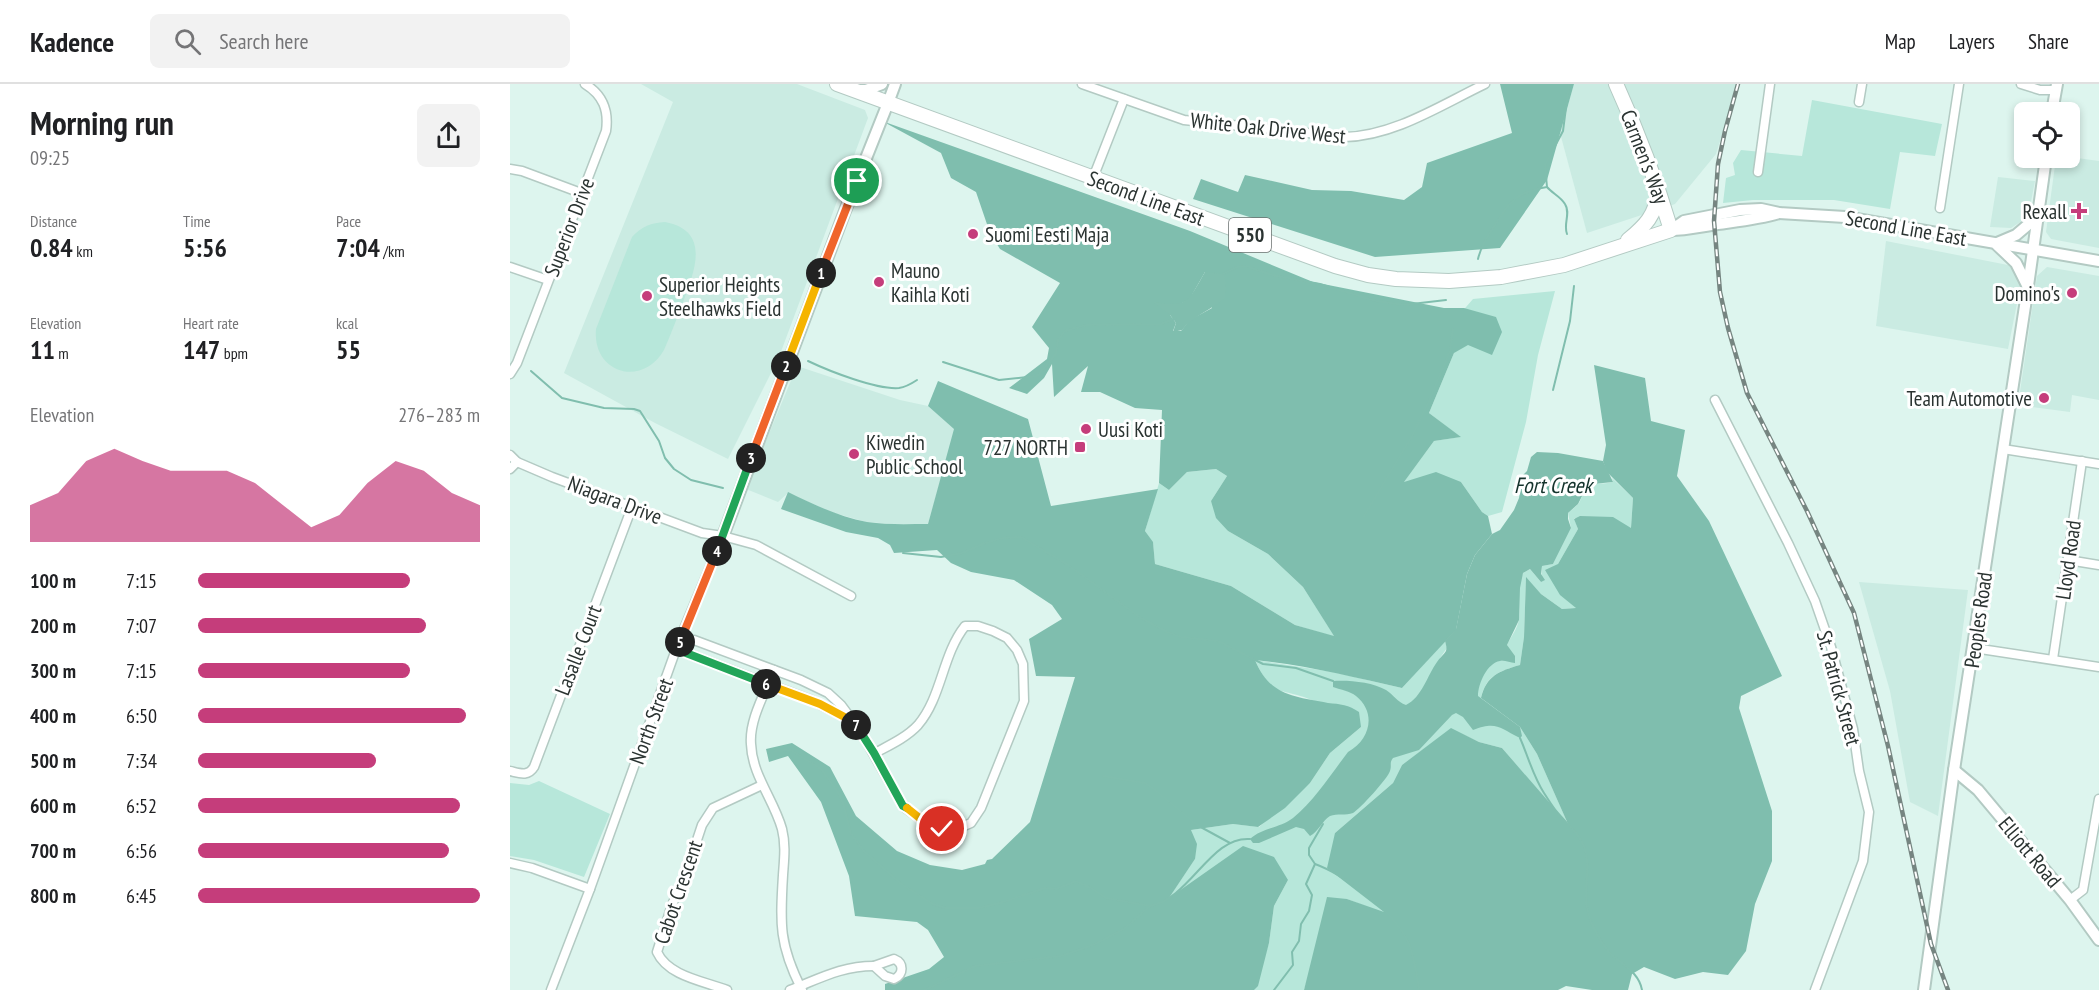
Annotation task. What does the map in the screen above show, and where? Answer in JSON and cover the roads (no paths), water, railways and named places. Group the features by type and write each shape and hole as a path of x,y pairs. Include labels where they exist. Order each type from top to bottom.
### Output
{"highway":[{"name":"Second Line East","path":"837,84 1335,266 1368,275 1396,279 1449,281 1501,277 1564,265 1671,230"},
{"name":"Carmen's Way","path":"1616,84 1634,122 1658,186 1671,230"},
{"path":"1624,244 1651,218 1657,200 1658,186"}],"main road":[{"path":"853,90 866,90 882,84"},
{"name":"North Street","path":"723,536 895,84"},
{"path":"2054,102 2056,87"},
{"name":"Peoples Road","path":"1924,990 1954,770 2044,168"},
{"name":"Second Line East","path":"1671,230 1686,230 1761,219 1779,213 1845,217 2032,250"},
{"path":"2028,287 2016,264 1995,244 2016,235 2037,217"},
{"name":"550","path":"2032,250 2099,261"},
{"name":"Elliott Road","path":"1954,770 1978,790 2070,900 2099,940"}],"street":[{"name":"Superior Drive","path":"510,374 517,363 606,131 606,109 594,89 585,84"},
{"name":"White Oak Drive West","path":"1082,84 1184,120 1345,137 1384,132 1485,84"},
{"path":"1758,172 1770,84"},
{"path":"1859,102 1862,84"},
{"path":"1940,208 1959,84"},
{"path":"2021,84 2040,90 2056,87"},
{"path":"1093,178 1124,99"},
{"path":"510,169 522,171 581,193"},
{"path":"510,267 548,280"},
{"name":"St. Patrick Street","path":"1715,400 1815,601 1831,647 1853,729 1859,771 1869,812 1863,861 1815,990"},
{"path":"2003,449 2099,464"},
{"path":"510,469 513,458"},
{"name":"Niagara Drive","path":"513,458 702,533 723,536 756,546 851,596"},
{"name":"Lloyd Road","path":"2053,659 2082,461"},
{"name":"Lasalle Court","path":"510,771 527,774 534,767 632,507"},
{"name":"North Street","path":"551,990 680,641 723,536"},
{"path":"2068,560 2099,565"},
{"path":"852,721 820,704 686,653 680,641 694,640 828,693 841,705 852,721 874,753 903,806 927,824 942,829 957,829 971,823 981,808 1024,701 1023,664 1017,650 1006,638 993,631 978,626 965,626 956,638 929,707 919,724 906,735 874,753"},
{"path":"1974,648 2099,667"},
{"path":"774,670 752,729 751,743 753,758 762,784 775,811 784,838 781,932 787,957 801,988"},
{"name":"Cabot Crescent","path":"726,990 672,970 661,962 657,952 702,825 713,808 762,784"},
{"path":"2070,900 2083,890 2099,799"},
{"path":"510,863 532,868 590,889"},
{"path":"790,990 801,988 832,972 847,968 874,966"}],"water":[{"path":"1205,272 1224,274 1225,298 1191,321 1182,330 1173,332 1176,323 1170,315 1153,302 1181,303 1191,296"},
{"name":"Fort Creek","path":"1537,452 1558,453 1603,461 1613,482 1593,484 1568,513 1571,528 1553,564 1542,566 1541,574 1545,580 1541,582 1530,569 1523,573 1519,620 1507,645 1515,656 1515,663 1502,661 1495,663 1487,670 1482,680 1478,696 1520,727 1522,736 1520,738 1493,726 1473,730 1463,717 1456,713 1419,750 1393,758 1390,771 1384,780 1353,813 1330,816 1310,836 1304,829 1296,827 1259,843 1253,843 1250,839 1255,835 1288,821 1301,811 1366,733 1368,718 1363,703 1354,694 1333,687 1333,681 1353,681 1374,685 1386,690 1406,705 1420,692 1446,651 1445,641 1456,629 1467,574 1475,555 1492,534 1500,530 1514,510 1519,498 1523,475 1527,471 1531,457"}],"waterway":[{"name":"Fort Creek","path":"1567,234 1567,207 1547,187 1545,165 1563,131 1569,84"},
{"path":"1478,259 1487,237 1510,203 1522,195 1547,187"},
{"path":"1223,274 1237,267 1246,266 1272,275 1320,284 1376,301 1403,305 1446,300"},
{"name":"Fort Creek","path":"1553,390 1570,321 1574,286"},
{"path":"943,362 999,380 1037,376 1056,354 1058,340 1065,331 1086,325 1161,324 1176,318"},
{"path":"1364,516 1412,436 1428,403 1450,351 1453,328"},
{"path":"808,361 878,386 899,388 917,380"},
{"path":"531,371 562,398 604,408 640,411 659,441 665,458 674,469 691,480 723,488"},
{"path":"903,553 941,557 962,553 1003,538 1021,537 1068,565 1141,618 1167,632 1181,637 1218,641 1263,664 1296,668 1333,681"},
{"path":"1520,738 1540,786 1585,849 1587,908 1595,930 1610,953 1634,974 1642,990"},
{"path":"775,751 791,750 821,769 838,792 851,834 864,851 900,883 933,904 945,908 979,908 1045,888 1056,889 1076,881 1106,898 1150,906 1164,901 1177,892 1223,847 1236,841 1250,839"},
{"path":"1103,776 1145,783 1197,825 1230,843"},
{"name":"Fort Creek","path":"1315,864 1309,855 1309,848 1323,824"},
{"path":"1315,864 1354,885 1391,917 1409,945 1419,990"},
{"name":"Fort Creek","path":"1274,990 1293,965 1292,952 1299,941 1301,924 1309,911 1312,895 1306,884 1315,864"},
{"path":"925,990 975,966 1061,956 1093,945 1124,929 1150,906"}],"railway":[{"path":"1738,84 1718,164 1714,221 1720,292 1728,328 1747,393 1807,511 1854,613 1888,746 1931,944 1948,990"}],"place":[{"name":"Rexall","path":"2079,211"},
{"name":"Suomi Eesti Maja","path":"973,234"},
{"name":"Mauno Kaihla Koti","path":"879,282"},
{"name":"Domino's","path":"2072,293"},
{"name":"Superior Heights Steelhawks Field","path":"647,296"},
{"name":"Team Automotive","path":"2044,398"},
{"name":"Uusi Koti","path":"1086,429"},
{"name":"727 NORTH","path":"1080,447"},
{"name":"Kiwedin Public School","path":"854,454"}]}
